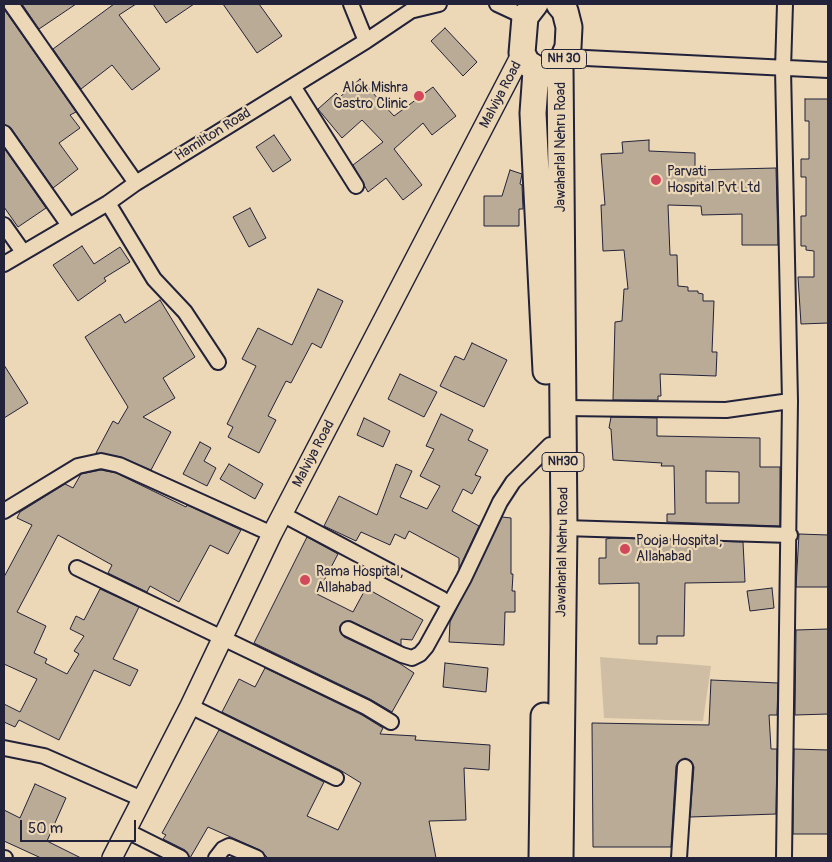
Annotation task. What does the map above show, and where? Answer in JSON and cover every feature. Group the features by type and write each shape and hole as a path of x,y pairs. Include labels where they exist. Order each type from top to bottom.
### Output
{"highway":[{"name":"Jawaharlal Nehru Road","path":"560,858 564,528 563,61 569,27 563,6"},
{"name":"Jawaharlal Nehru Road","path":"529,9 529,62 534,113 550,446 542,858"},
{"name":"Jawaharlal Nehru Road","path":"529,62 545,74 554,72 563,61"}],"street":[{"path":"11,4 136,183"},
{"path":"351,4 366,41"},
{"name":"Hamilton Road","path":"4,264 68,224 108,203 136,183 366,41 417,7 439,4"},
{"path":"497,4 529,9"},
{"path":"784,858 790,536 790,401 783,69 785,4"},
{"path":"563,61 828,70"},
{"name":"Malviya Road","path":"112,858 190,706 282,514 529,62"},
{"path":"293,86 356,186"},
{"path":"4,133 68,224"},
{"path":"108,203 154,279 185,312 218,362"},
{"path":"4,225 23,252"},
{"path":"563,408 726,410 790,401"},
{"path":"348,629 402,655 412,658 420,654 426,647 464,578 500,502 513,482 550,446"},
{"path":"4,511 78,466 101,461 119,465 272,534"},
{"path":"282,514 442,600"},
{"path":"564,528 790,536"},
{"path":"77,568 366,707 391,722"},
{"path":"190,706 336,778"},
{"path":"4,748 44,756 142,799"},
{"path":"679,858 685,766"},
{"path":"127,831 181,858"},
{"path":"216,858 223,849 229,846 257,858"}],"shaded area":[{"path":"600,657 711,666 703,721 604,718"}],"building":[{"path":"22,4 76,4 39,29"},
{"path":"114,4 136,4 119,15 160,69 132,90 112,65 81,89 53,49"},
{"path":"153,4 194,4 166,23"},
{"path":"223,4 259,4 282,36 257,53"},
{"path":"4,9 76,112 70,115 80,128 59,143 78,169 53,188 11,128 4,124"},
{"path":"445,28 477,62 463,76 431,41"},
{"path":"360,79 394,116 433,87 456,116 432,135 423,123 394,149 422,185 403,200 386,178 368,192 353,165 383,142 362,120 342,138 318,109 336,93 340,97"},
{"path":"805,99 828,99 828,323 801,324 798,277 814,277 814,251 806,250 806,246 801,246 801,216 806,216 806,177 801,177 801,159 809,159 809,121 805,121"},
{"path":"274,135 291,160 273,172 256,147"},
{"path":"649,140 649,151 695,153 695,170 776,168 778,245 742,245 742,214 702,215 701,206 668,205 670,255 677,255 678,286 688,287 688,291 698,291 698,293 703,294 703,301 714,301 712,352 717,352 716,376 660,374 661,396 658,396 658,400 613,400 615,322 622,321 624,289 628,289 624,250 603,251 601,205 605,205 601,154 623,153 622,142"},
{"path":"4,148 46,208 18,227 4,207"},
{"path":"510,170 522,174 520,184 522,185 523,209 519,209 519,226 484,226 484,196 502,196"},
{"path":"250,208 266,238 249,247 233,217"},
{"path":"82,246 94,264 120,247 130,262 104,278 106,281 78,301 53,265"},
{"path":"318,289 343,301 321,348 312,343 291,383 286,381 268,416 276,420 259,453 228,437 233,427 227,424 256,366 242,359 258,328 292,345"},
{"path":"160,300 195,357 163,378 175,398 143,417 171,432 151,470 121,457 96,453 113,421 118,424 128,407 85,337 120,314 125,323"},
{"path":"472,343 507,360 484,407 440,386 455,356 464,360"},
{"path":"4,365 28,403 4,418"},
{"path":"400,374 437,392 424,417 388,399"},
{"path":"441,414 473,430 468,440 488,450 475,475 481,477 472,494 463,489 452,511 479,526 459,569 459,558 409,531 405,539 395,534 390,545 361,532 356,541 324,526 339,496 377,515 396,464 412,471 400,497 427,509 440,486 420,476 434,449 426,446"},
{"path":"611,417 657,418 657,436 760,438 760,467 780,467 780,526 667,522 667,514 675,514 674,466 661,466 662,463 613,460 611,429 609,428","holes":["706,471 739,472 739,503 706,503"]},
{"path":"364,418 390,431 383,447 357,435"},
{"path":"200,442 211,448 204,461 216,468 207,486 183,474"},
{"path":"229,464 263,484 255,499 220,479"},
{"path":"101,470 116,473 186,507 187,505 241,530 228,554 210,545 179,602 150,586 147,592 108,573 112,565 58,535 17,612 46,626 34,653 47,659 45,663 67,674 79,654 74,651 84,636 70,629 76,616 84,620 100,589 139,607 113,659 138,670 130,686 94,670 59,740 19,720 15,727 4,722 4,704 20,712 37,679 4,664 4,577 32,525 17,518 20,512 65,484 73,488 81,474"},
{"path":"502,517 511,518 511,574 513,574 512,591 515,591 515,612 505,612 504,645 449,642 450,622"},
{"path":"799,534 828,535 828,587 796,587"},
{"path":"307,537 338,554 317,594 353,612 366,588 423,620 412,640 401,639 401,645 351,621 344,622 340,626 344,637 399,663 414,673 392,712 370,699 254,643"},
{"path":"606,539 743,542 745,582 685,583 684,636 657,636 657,644 639,644 639,583 599,584 599,558 606,558"},
{"path":"772,588 774,608 750,611 747,591"},
{"path":"828,629 828,714 795,715 796,630"},
{"path":"445,663 488,668 486,692 443,687"},
{"path":"265,668 362,715 383,728 380,734 416,736 415,740 490,745 489,770 464,768 466,820 429,821 436,858 268,858 260,850 208,827 190,858 185,850 163,839 166,835 162,833 219,730 324,782 307,816 338,830 361,783 340,770 222,712 239,679 255,687"},
{"path":"711,680 778,683 777,715 769,715 771,749 777,749 776,814 690,817 694,767 690,760 685,758 678,762 676,766 671,847 593,847 592,723 709,725"},
{"path":"794,749 828,750 828,834 793,834"},
{"path":"35,784 66,798 47,841 81,858 41,858 4,841 4,810 20,818"}],"place":[{"name":"Alok Mishra Gastro Clinic","path":"419,96"},
{"name":"Parvati Hospital Pvt Ltd","path":"656,180"},
{"name":"Pooja Hospital, Allahabad","path":"625,549"},
{"name":"Rama Hospital, Allahabad","path":"305,580"}]}
